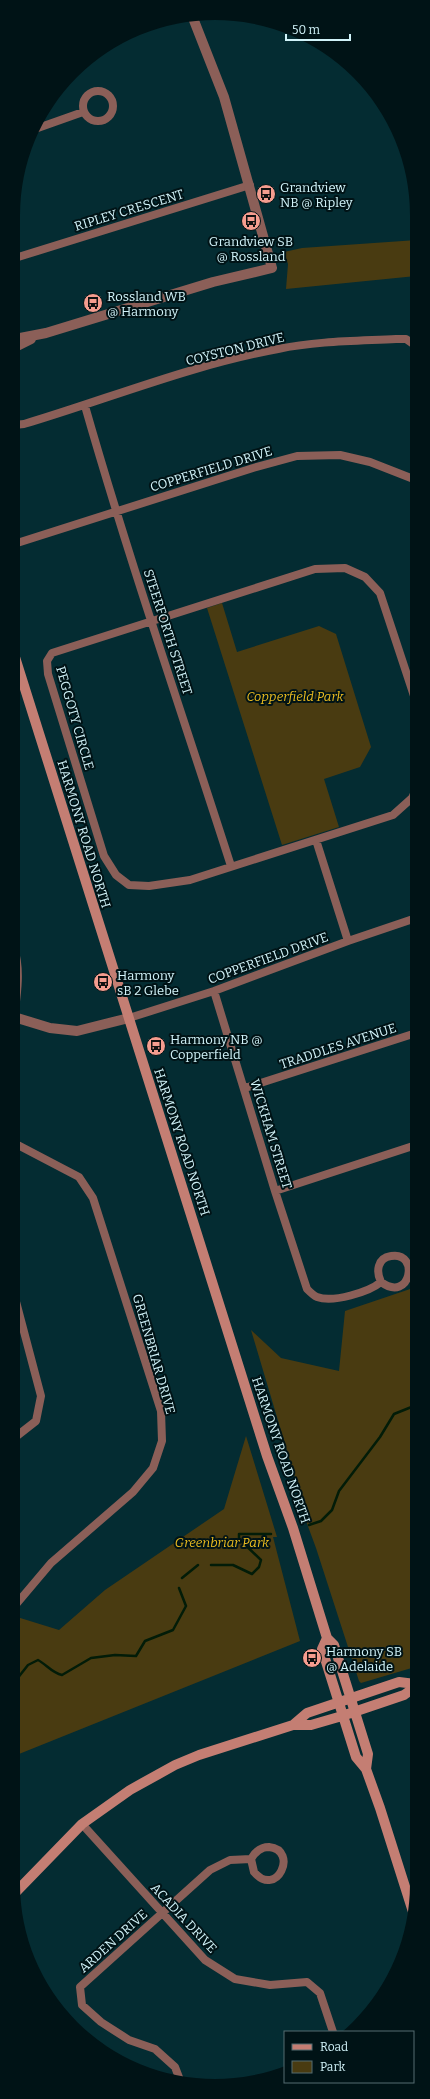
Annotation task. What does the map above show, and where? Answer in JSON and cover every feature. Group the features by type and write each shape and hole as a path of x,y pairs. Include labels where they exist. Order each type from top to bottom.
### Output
{"main road":[{"name":"HARMONY ROAD NORTH","path":"20,673 267,1456 293,1528 327,1638 334,1645 351,1698 368,1754 366,1769"},
{"name":"HARMONY ROAD NORTH","path":"327,1638 322,1649 342,1716 356,1758 366,1769 409,1901"},
{"path":"293,1725 307,1713 399,1682 410,1683"},
{"path":"20,1888 82,1824 130,1790 175,1765 199,1755 293,1725 311,1725 342,1716 404,1695 410,1691"}],"street":[{"path":"20,338 46,333 213,282 272,268 250,185 224,97 194,21"},
{"path":"41,127 83,112"},
{"name":"RIPLEY CRESCENT","path":"20,256 250,185"},
{"path":"20,344 46,333"},
{"name":"COYSTON DRIVE","path":"20,424 85,406 215,363 278,348 396,339 406,339 410,342"},
{"name":"STEERFORTH STREET","path":"85,406 115,511 153,621 231,866"},
{"name":"COPPERFIELD DRIVE","path":"20,542 115,511 297,456 340,454 370,462 410,478"},
{"name":"PEGGOTY CIRCLE","path":"410,684 380,593 365,577 345,568 315,569 52,653 47,661 48,674 104,856 116,875 129,885 149,886 190,880 393,815 410,800"},
{"path":"316,840 348,941"},
{"name":"COPPERFIELD DRIVE","path":"129,1018 214,991 348,941 410,920"},
{"name":"WICKHAM STREET","path":"214,991 245,1088 275,1191 307,1289 317,1297 335,1298 373,1289 382,1282"},
{"path":"20,1019 50,1028 77,1031 129,1018"},
{"name":"TRADDLES AVENUE","path":"245,1088 410,1035"},
{"name":"GREENBRIAR DRIVE","path":"20,1146 79,1177 93,1198 161,1411 162,1440 153,1468 133,1492 51,1563 20,1600"},
{"path":"275,1191 410,1147"},
{"path":"20,1317 41,1396 36,1421 20,1434"},
{"name":"ACADIA DRIVE","path":"82,1824 205,1960 235,1979 270,1985 307,1982 320,1993 333,2031"},
{"path":"163,1913 210,1870 230,1860 251,1858 260,1849 271,1847 276,1849 283,1857 283,1868 277,1877 267,1880 262,1879 254,1872 251,1858"},
{"name":"ARDEN DRIVE","path":"163,1913 80,1987 82,2005 101,2022 129,2040 156,2049 176,2067 179,2075"}],"green space":[{"path":"410,240 410,277 286,289 288,264 284,252 302,248"},
{"name":"Copperfield Park","path":"222,603 237,652 319,626 336,634 371,747 360,767 324,779 339,827 282,845 207,608"},
{"path":"410,1289 410,1668 361,1683 359,1681 316,1548 299,1502 299,1491 251,1330 281,1358 339,1371 345,1311"},
{"name":"Greenbriar Park","path":"246,1436 277,1537 273,1537 300,1641 20,1754 20,1618 59,1630 105,1590 224,1509"}],"waterway":[{"path":"309,1525 321,1521 332,1510 339,1491 380,1437 394,1414 410,1408"},
{"path":"211,1565 233,1565 252,1574 259,1567 261,1560 239,1539 239,1534 271,1534"},
{"path":"182,1578 198,1565"},
{"path":"20,1675 28,1665 38,1660 55,1673 62,1675 91,1658 115,1655 136,1656 145,1641 173,1630 186,1606 179,1588"}],"place":[{"name":"Grandview NB @ Ripley","path":"266,194"},
{"name":"Grandview SB @ Rossland","path":"251,221"},
{"name":"Rossland WB @ Harmony","path":"93,303"},
{"name":"Harmony sB 2 Glebe","path":"103,982"},
{"name":"Harmony NB @ Copperfield","path":"156,1046"},
{"name":"Harmony SB @ Adelaide","path":"312,1658"}]}
